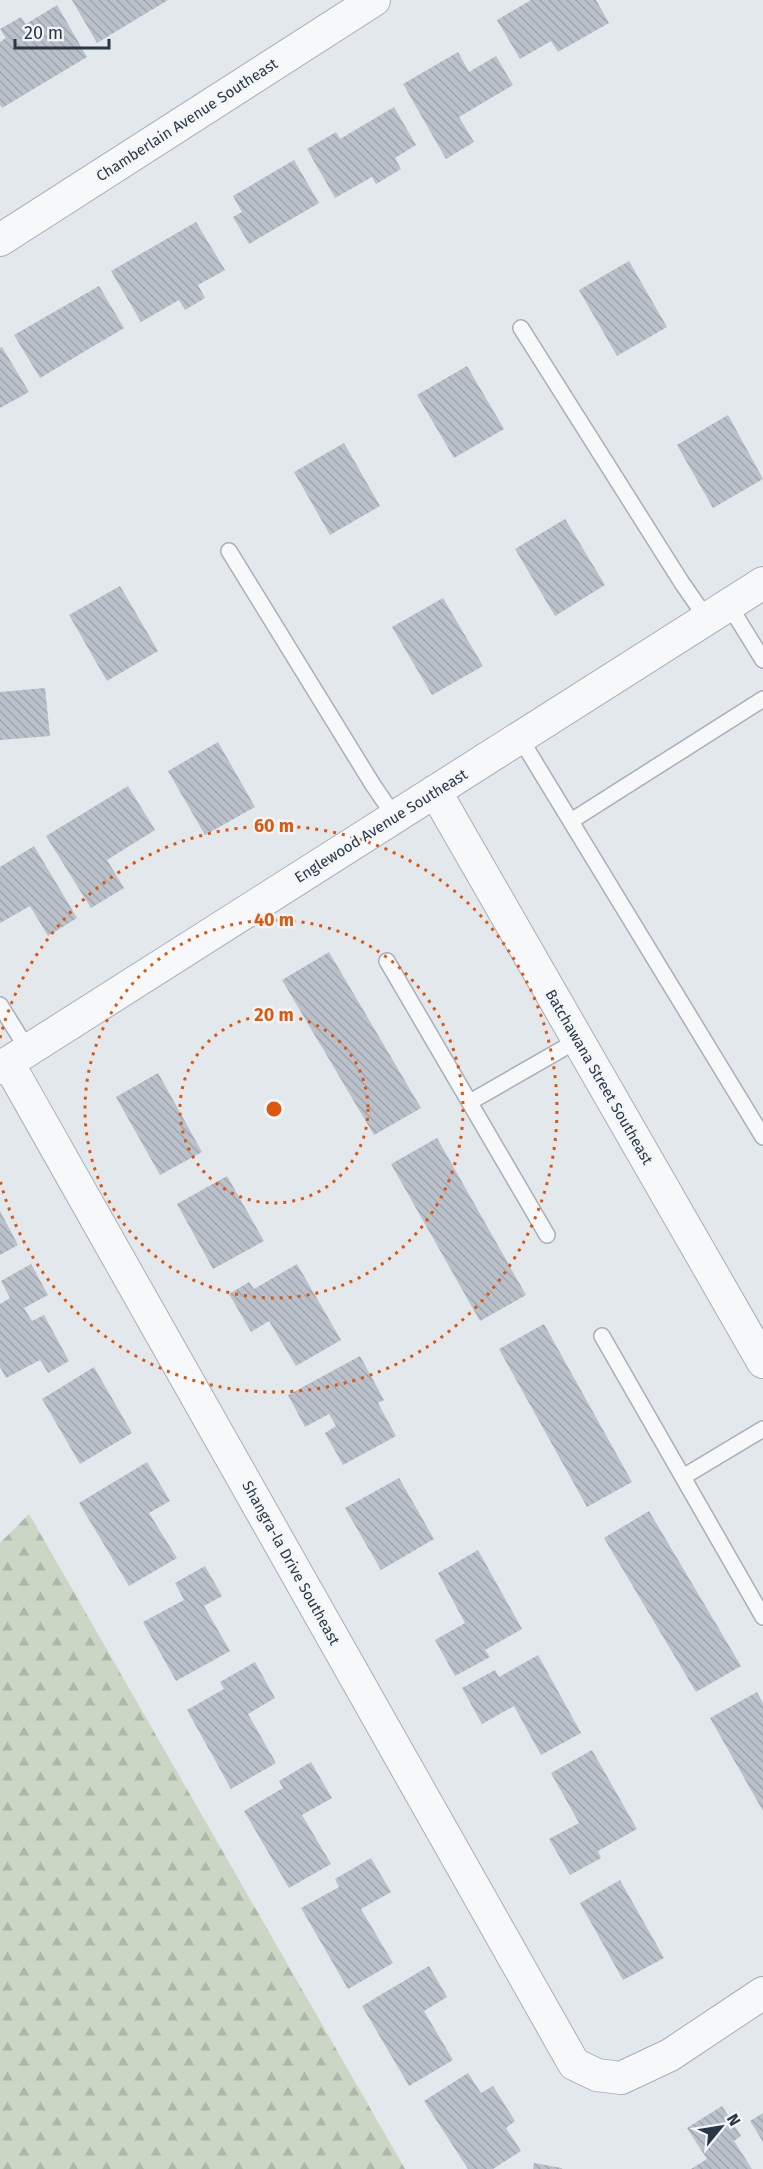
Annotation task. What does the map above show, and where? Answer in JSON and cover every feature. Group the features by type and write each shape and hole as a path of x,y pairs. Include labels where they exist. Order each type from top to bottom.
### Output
{"street":[{"name":"Chamberlain Avenue Southeast","path":"0,240 374,0"},
{"name":"Englewood Avenue Southeast","path":"12,1060 763,583"},
{"name":"Batchawana Street Southeast","path":"435,791 763,1362"},
{"name":"Shangra-la Drive Southeast","path":"12,1060 574,2064 597,2075 621,2078 669,2055 763,1993"}],"lane":[{"path":"521,327 682,583 718,612 763,660"},
{"path":"229,551 395,817"},
{"path":"571,821 763,699"},
{"path":"520,738 763,1137"},
{"path":"387,961 547,1235"},
{"path":"0,1005 12,1060"},
{"path":"470,1102 578,1040"},
{"path":"602,1336 763,1617"},
{"path":"683,1477 763,1429"}],"green space":[{"path":"29,1514 405,2169 0,2169 0,1543"}],"building":[{"path":"72,0 168,0 97,43"},
{"path":"531,0 596,0 609,23 558,52 551,41 520,59 497,20"},
{"path":"57,5 87,57 2,108 0,105 0,42 6,38 0,29 21,17 26,24"},
{"path":"458,52 469,72 496,56 513,85 459,117 474,142 446,159 403,84"},
{"path":"394,107 416,145 395,158 401,169 376,184 372,177 335,198 307,149 336,132 340,139"},
{"path":"294,160 319,203 249,244 233,217 242,212 233,196"},
{"path":"196,222 225,270 198,285 205,298 185,310 179,300 141,322 111,271"},
{"path":"629,261 667,327 617,356 579,290"},
{"path":"99,286 124,328 40,378 14,335"},
{"path":"2,347 29,392 0,408 0,348"},
{"path":"467,366 504,429 454,458 417,395"},
{"path":"728,415 763,479 713,508 677,445"},
{"path":"344,443 380,506 330,535 294,472"},
{"path":"565,519 605,585 555,616 515,549"},
{"path":"120,586 158,651 107,681 69,615"},
{"path":"443,598 483,666 432,695 392,627"},
{"path":"45,688 50,736 0,740 0,692"},
{"path":"218,742 255,807 205,835 168,771"},
{"path":"128,786 155,830 107,860 124,888 91,908 46,836"},
{"path":"34,846 77,918 48,936 30,906 0,923 0,867"},
{"path":"329,952 421,1108 374,1135 282,980"},
{"path":"158,1073 202,1152 160,1175 116,1097"},
{"path":"437,1138 526,1295 480,1321 391,1164"},
{"path":"227,1176 264,1241 213,1269 177,1204"},
{"path":"0,1211 18,1245 0,1255"},
{"path":"31,1264 48,1295 24,1308 32,1321 44,1315 69,1361 48,1373 40,1360 6,1378 0,1367 0,1304 10,1298 1,1281"},
{"path":"297,1264 341,1340 296,1366 269,1321 251,1332 229,1294 249,1282 254,1289"},
{"path":"544,1324 632,1482 587,1507 499,1349"},
{"path":"360,1356 384,1400 378,1403 396,1436 343,1465 325,1433 336,1426 329,1414 305,1427 288,1395"},
{"path":"94,1367 132,1433 80,1464 42,1399"},
{"path":"147,1462 170,1501 149,1513 177,1558 129,1586 79,1503"},
{"path":"399,1478 434,1539 381,1570 345,1508"},
{"path":"649,1511 741,1666 696,1692 604,1538"},
{"path":"478,1550 522,1629 485,1650 490,1657 455,1676 435,1640 465,1623 438,1573"},
{"path":"205,1566 222,1596 204,1606 230,1651 176,1681 143,1622 184,1600 175,1583"},
{"path":"538,1655 581,1733 541,1755 514,1706 482,1724 462,1688 495,1670 499,1677"},
{"path":"255,1662 275,1698 248,1714 276,1763 231,1789 187,1710 224,1689 220,1682"},
{"path":"757,1692 763,1703 763,1811 710,1718"},
{"path":"592,1750 637,1829 598,1851 601,1858 570,1875 549,1839 579,1823 551,1773"},
{"path":"311,1762 332,1798 302,1815 331,1864 289,1888 244,1811 283,1788 279,1781"},
{"path":"371,1858 391,1892 361,1909 393,1963 348,1989 301,1908 339,1887 335,1879"},
{"path":"620,1880 664,1958 623,1980 580,1903"},
{"path":"429,1966 447,1997 424,2011 453,2060 409,2086 362,2006"},
{"path":"468,2073 481,2093 493,2086 515,2121 506,2128 521,2151 493,2169 468,2169 424,2101"},
{"path":"722,2106 741,2136 734,2141 752,2169 691,2169 707,2159 687,2128"},
{"path":"763,2113 763,2142 750,2121"},
{"path":"534,2163 562,2168 562,2169 533,2169"}]}
